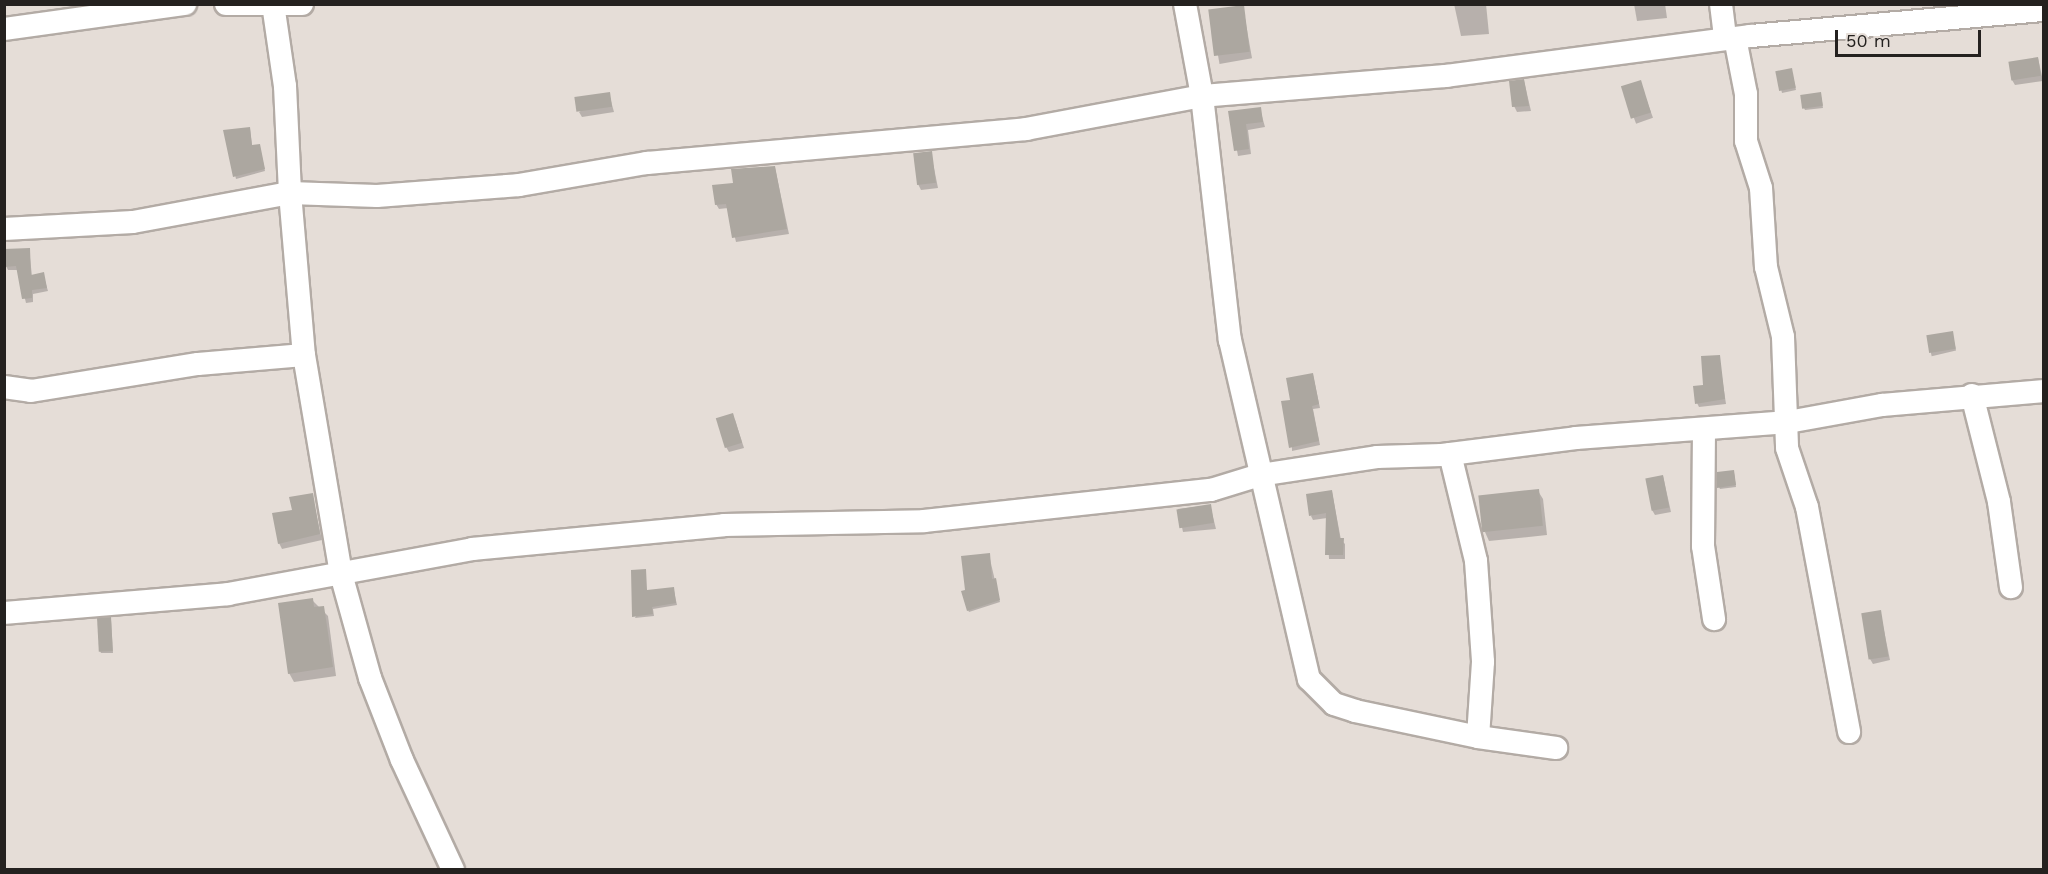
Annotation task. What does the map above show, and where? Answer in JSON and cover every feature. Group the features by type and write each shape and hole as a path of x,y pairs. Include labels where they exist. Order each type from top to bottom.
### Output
{"street":[{"path":"4,29 185,4"},
{"path":"226,4 302,4"},
{"path":"1185,4 1202,96 1230,340 1304,666 1318,692 1334,704 1355,711 1478,737 1556,748"},
{"path":"1721,4 1746,94 1746,141 1761,188 1766,267 1783,337 1788,422 1787,448 1807,507 1848,732"},
{"path":"273,5 285,86 290,194 304,355 341,573 370,678 402,760 453,870"},
{"path":"4,229 133,222 290,194 377,196 519,185 647,163 1026,129 1202,96 1446,76 1730,38 2043,10"},
{"path":"4,387 31,391 198,364 304,355"},
{"path":"4,613 122,606 228,594 472,549 724,525 924,521 1211,490 1260,475 1377,458 1450,454 1576,438 1788,422 1882,405 1972,395 2043,391"},
{"path":"1972,395 1999,502 2011,587"},
{"path":"1704,430 1703,546 1714,619"},
{"path":"1450,454 1476,561 1483,672 1478,737"}],"building":[{"path":"1244,5 1250,52 1214,56 1208,9"},
{"path":"2038,57 2041,76 2011,80 2008,62"},
{"path":"1792,68 1796,88 1779,91 1775,71"},
{"path":"1524,79 1529,106 1512,107 1509,81"},
{"path":"1641,80 1651,113 1631,119 1621,86"},
{"path":"610,92 612,107 576,112 574,97"},
{"path":"1821,92 1823,106 1802,109 1800,95"},
{"path":"1261,107 1263,122 1246,124 1249,149 1234,151 1228,111"},
{"path":"250,127 252,145 260,144 265,169 233,177 223,130"},
{"path":"932,151 936,183 917,185 913,153"},
{"path":"775,166 787,229 732,238 726,204 715,205 712,185 733,183 731,169"},
{"path":"30,248 31,275 44,272 47,288 32,290 32,298 22,299 16,266 4,267 4,249"},
{"path":"1953,331 1956,349 1929,353 1926,335"},
{"path":"1720,355 1725,399 1695,404 1693,386 1703,385 1701,356"},
{"path":"1313,373 1319,404 1312,406 1319,441 1289,448 1281,401 1290,400 1286,378"},
{"path":"733,413 742,443 725,448 716,418"},
{"path":"1734,470 1736,485 1717,488 1717,472"},
{"path":"1663,475 1669,507 1652,511 1645,478"},
{"path":"1539,489 1543,526 1482,532 1478,495"},
{"path":"1332,490 1340,538 1344,538 1343,555 1325,555 1326,513 1309,516 1306,494"},
{"path":"313,493 320,534 278,544 272,513 292,510 289,497"},
{"path":"1211,504 1214,523 1179,528 1176,509"},
{"path":"990,553 992,579 996,578 1000,600 967,611 961,591 965,590 961,556"},
{"path":"646,569 647,590 674,587 676,603 652,607 653,614 632,617 631,570"},
{"path":"313,598 314,607 324,606 333,667 288,674 278,603"},
{"path":"1881,610 1888,656 1869,660 1861,613"},
{"path":"111,617 113,651 99,652 97,618"}]}
